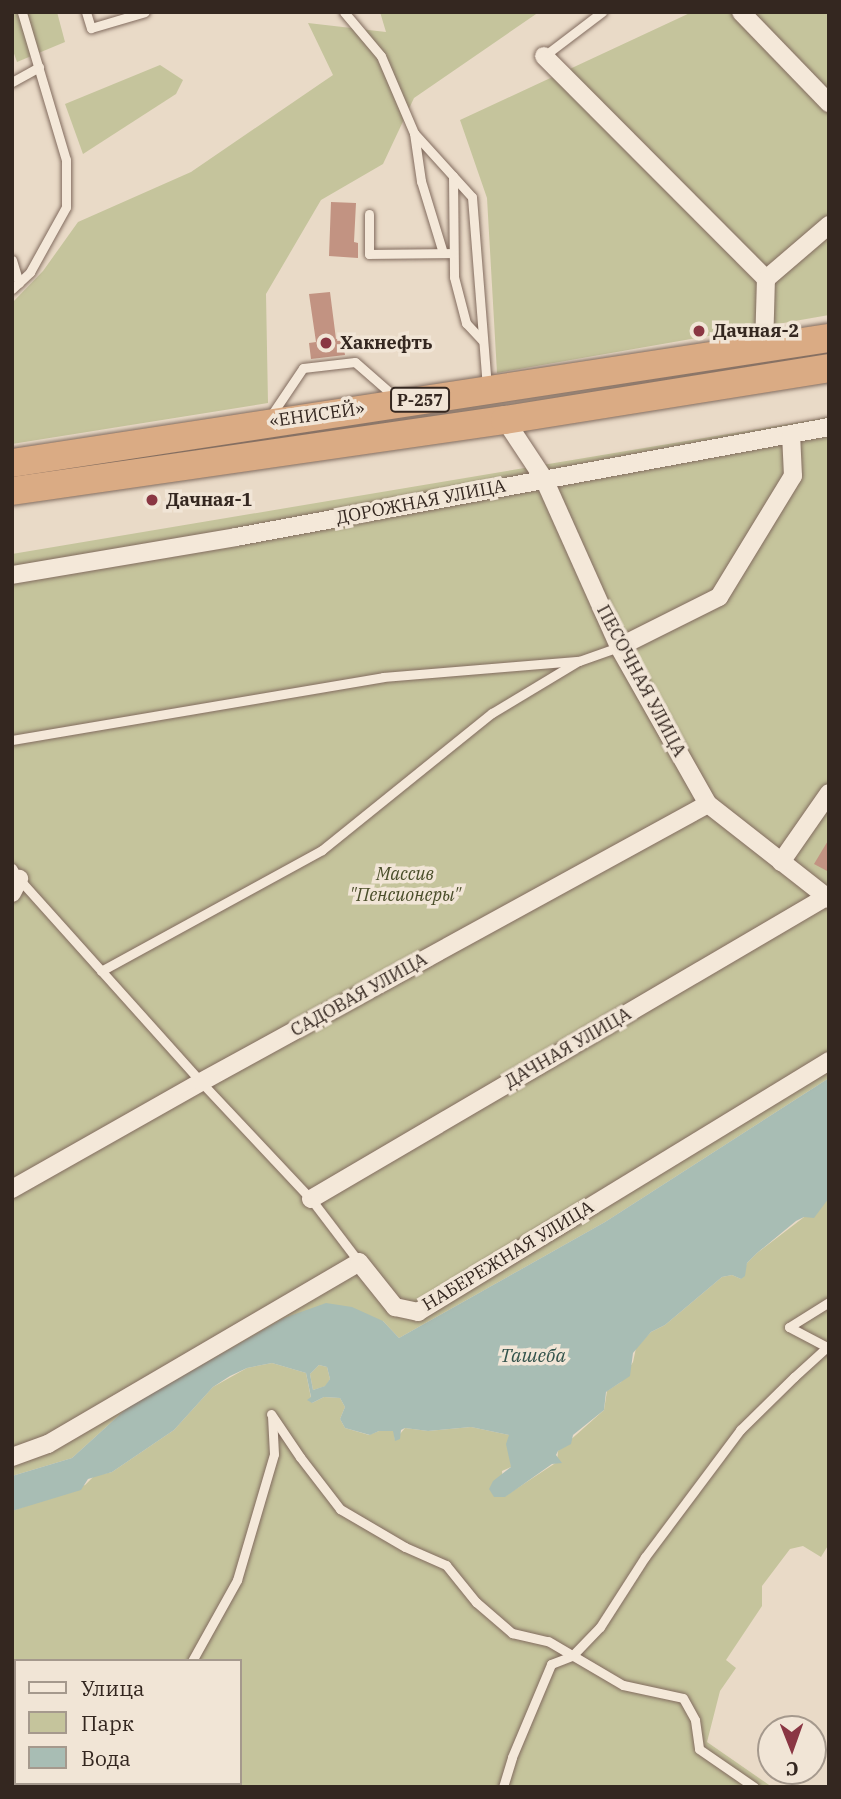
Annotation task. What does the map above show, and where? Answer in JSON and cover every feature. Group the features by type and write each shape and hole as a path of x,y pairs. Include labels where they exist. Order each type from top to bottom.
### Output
{"highway":[{"name":"«ЕНИСЕЙ»","path":"12,463 829,338"},
{"name":"«ЕНИСЕЙ»","path":"12,491 505,421 829,368"}],"street":[{"path":"741,12 829,103"},
{"path":"544,56 766,279 764,349"},
{"path":"766,279 829,225"},
{"name":"ПЕСОЧНАЯ УЛИЦА","path":"505,421 544,478 619,647 708,804 827,898"},
{"name":"ДОРОЖНАЯ УЛИЦА","path":"12,575 236,537 829,427"},
{"path":"619,647 719,597 793,476 791,434"},
{"path":"781,863 829,793"},
{"name":"САДОВАЯ УЛИЦА","path":"12,1189 201,1082 708,804"},
{"name":"ДАЧНАЯ УЛИЦА","path":"311,1199 827,898"},
{"name":"НАБЕРЕЖНАЯ УЛИЦА","path":"359,1262 395,1307 418,1312 829,1061"},
{"path":"12,1457 48,1444 359,1262"}],"lane":[{"path":"16,286 30,272 66,207 66,160 22,12"},
{"path":"86,12 90,28 145,12"},
{"path":"344,12 381,56 414,133 421,181 443,253"},
{"path":"544,56 602,12"},
{"path":"12,82 39,67"},
{"path":"414,133 472,197 487,391"},
{"path":"453,176 454,277 466,323 483,341"},
{"path":"369,214 369,254 453,253"},
{"path":"12,260 16,286"},
{"path":"267,422 303,368 355,362 402,403"},
{"path":"101,971 322,850 492,713 579,661 619,647"},
{"path":"12,740 383,677 579,661"},
{"path":"14,880 311,1199 359,1262"},
{"path":"503,1787 512,1758 551,1664 572,1657 600,1627 645,1557 740,1430 828,1349 789,1327 829,1302"},
{"path":"193,1659 237,1580 274,1454 271,1414 340,1509 405,1547 446,1565 476,1602 512,1633 548,1641 623,1685 683,1698 695,1720 698,1749 754,1787"}],"green space":[{"path":"12,12 57,12 65,42 17,62 12,48"},
{"path":"380,12 539,12 414,98 383,164 321,200 266,294 268,403 12,444 12,303 43,271 78,222 191,172 333,75 308,23 386,32"},
{"path":"692,12 829,12 829,315 497,373 487,198 460,120"},
{"path":"160,65 183,80 176,94 83,154 65,104"},
{"name":"Массив \"Пенсионеры\"","path":"829,417 829,1078 605,1222 399,1338 383,1321 162,1388 139,1397 72,1458 12,1476 12,554"},
{"path":"829,1198 829,1544 821,1557 803,1546 790,1549 762,1586 762,1606 726,1660 736,1668 720,1691 707,1742 757,1777 757,1785 772,1787 12,1787 12,1511 85,1485 94,1476 112,1472 174,1430 213,1387 247,1368 272,1363 306,1373 312,1403 324,1397 340,1398 345,1407 340,1419 345,1428 369,1435 379,1431 394,1431 395,1440 405,1428 428,1431 471,1427 509,1435 511,1467 502,1471 504,1497 557,1462 558,1451 604,1410 607,1391 621,1382 633,1362 636,1348 651,1332 665,1325 722,1277 732,1275 741,1279 747,1263 757,1253"},
{"path":"319,1365 327,1367 330,1379 326,1386 313,1390 310,1374"}],"water":[{"name":"Ташеба","path":"829,1078 829,1198 814,1218 804,1217 796,1221 757,1253 747,1263 745,1276 741,1279 732,1275 722,1277 665,1325 651,1332 633,1353 630,1376 606,1392 604,1410 573,1435 571,1444 558,1451 556,1455 562,1463 552,1464 505,1497 494,1497 489,1489 493,1481 511,1467 506,1444 509,1435 471,1427 428,1431 405,1428 401,1430 400,1439 395,1441 393,1431 379,1431 370,1435 345,1428 340,1419 345,1407 340,1398 324,1397 312,1403 307,1400 311,1397 306,1373 272,1363 247,1368 213,1387 174,1430 112,1472 88,1479 81,1490 12,1511 12,1476 72,1458 139,1397 162,1388 284,1318 326,1303 352,1307 383,1321 399,1338 605,1222","holes":["319,1365 327,1367 330,1379 325,1386 313,1390 310,1374"]}],"building":[{"path":"331,202 356,203 354,242 358,243 358,258 329,256"},
{"path":"330,292 336,339 342,338 345,355 311,359 309,343 316,342 309,294"},
{"path":"829,839 829,872 814,864"}],"place":[{"name":"Дачная-2","path":"699,331"},
{"name":"Хакнефть","path":"326,343"},
{"name":"Дачная-1","path":"152,500"}]}
